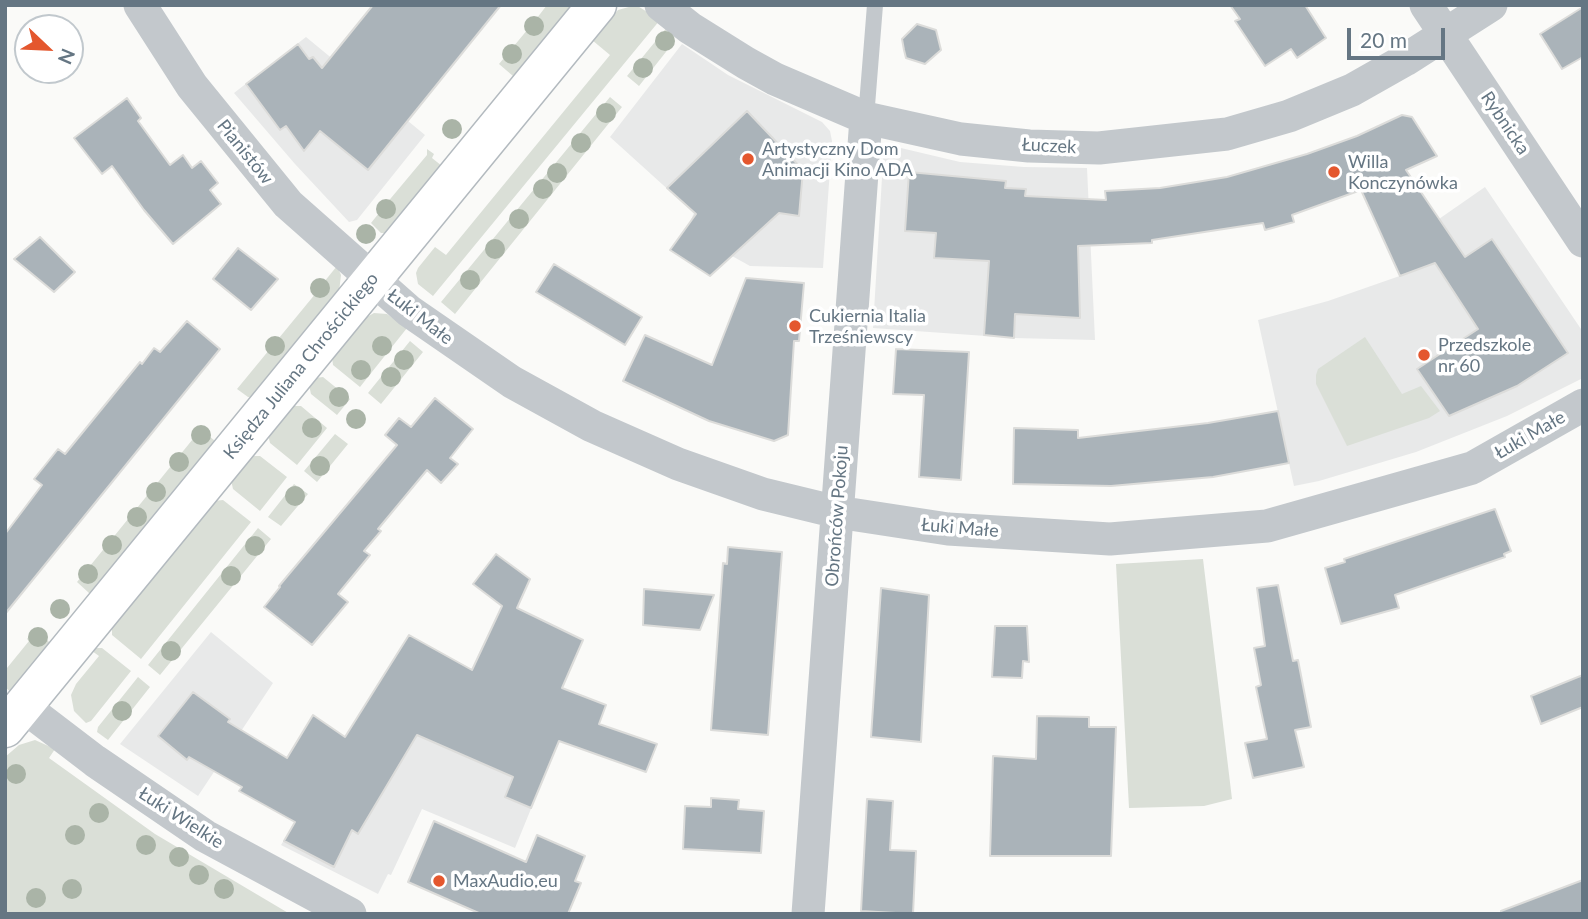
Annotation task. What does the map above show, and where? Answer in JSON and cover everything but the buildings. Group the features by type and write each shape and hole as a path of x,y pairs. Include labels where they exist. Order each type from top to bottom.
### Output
{"street":[{"name":"Pianistów","path":"140,5 192,86 249,159 288,204 372,280"},
{"name":"Księdza Juliana Chrościckiego","path":"14,717 597,5"},
{"name":"Łuczek","path":"661,5 699,34 746,64 785,84 866,118 961,139 1029,146 1099,148 1227,134 1289,116 1352,90 1446,35 1491,5"},
{"name":"Rybnicka","path":"1426,5 1583,241"},
{"name":"Obrońców Pokoju","path":"808,914 866,118"},
{"name":"Łuki Małe","path":"372,280 409,311 472,356 592,426 719,480 763,494 837,512 948,529 1110,539 1267,526 1472,468 1583,405"},
{"name":"Łuki Wielkie","path":"14,717 105,768 205,836 350,914"}],"lane":[{"path":"866,118 876,5"}],"shaded area":[{"path":"547,5 574,5 517,75 513,76 499,64 528,29 527,26 534,17 537,18"},
{"path":"636,5 660,20 433,296 418,284 418,268 435,247 446,255 610,55 592,40 618,10"},
{"path":"668,26 675,31 670,40 673,43 639,86 627,76"},
{"path":"306,37 425,135 357,220 349,222 234,93"},
{"path":"682,44 728,75 822,122 830,131 832,141 823,268 750,266 705,241 688,226 694,213 610,137"},
{"path":"610,97 622,107 455,314 441,302"},
{"path":"884,144 960,162 1087,168 1095,340 1014,338 873,328"},
{"path":"427,149 434,154 432,158 442,166 388,233 381,233 371,223 379,213 377,210 386,204 427,155"},
{"name":"Przedszkole nr 60","path":"1485,187 1583,332 1583,378 1507,416 1416,452 1294,486 1258,320 1328,301 1414,271 1403,244"},
{"path":"337,266 341,275 339,292 253,398 237,389 316,293 315,289 321,281 324,282"},
{"path":"374,313 387,314 407,328 360,387 333,365 332,357 365,318"},
{"path":"1365,337 1402,394 1421,386 1440,411 1429,418 1347,446 1316,384 1316,375 1318,369"},
{"path":"410,341 423,352 381,404 368,393"},
{"path":"323,377 350,399 337,415 311,394 309,385 315,378"},
{"path":"292,406 301,406 327,428 297,465 270,443 268,435"},
{"path":"201,429 215,441 92,594 89,593 77,582"},
{"path":"335,434 348,444 317,482 304,471"},
{"path":"252,456 260,456 287,477 260,511 233,489 231,480"},
{"path":"294,484 308,494 281,526 268,517"},
{"path":"223,500 251,522 141,659 112,635 112,627 214,501"},
{"path":"258,528 271,539 160,675 148,665"},
{"path":"1203,559 1232,799 1204,806 1129,808 1116,564"},
{"path":"34,630 53,645 13,694 5,687 5,667 7,668 29,641 27,639"},
{"path":"211,632 273,683 198,796 120,744"},
{"path":"409,635 486,677 570,713 515,848 422,809 391,875 388,874 378,894 281,845"},
{"path":"94,648 102,648 131,671 91,721 86,723 74,711 71,695 76,684 99,656 92,651"},
{"path":"138,677 150,687 108,740 97,732 98,727"},
{"path":"35,740 55,749 49,758 155,834 290,914 5,914 5,757 19,745"}],"place":[{"name":"Artystyczny Dom Animacji Kino ADA","path":"748,159"},
{"name":"Willa Konczynówka","path":"1334,172"},
{"name":"Cukiernia Italia Trześniewscy","path":"795,326"},
{"name":"Przedszkole nr 60","path":"1424,355"},
{"name":"MaxAudio.eu","path":"439,881"}]}
